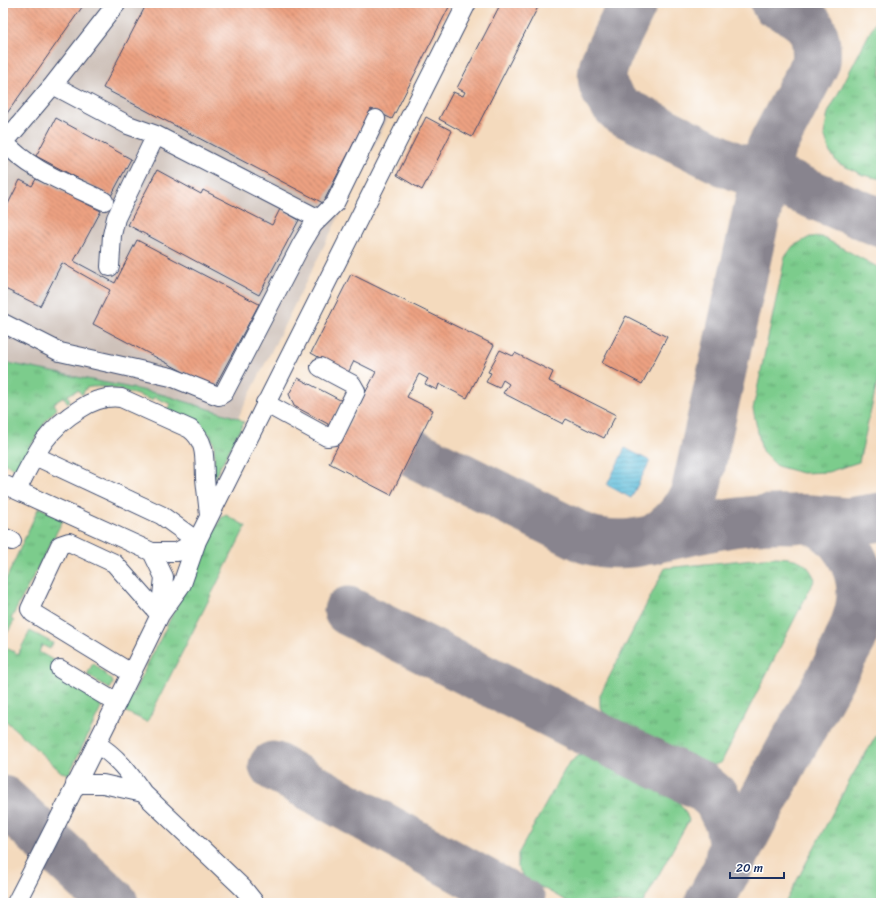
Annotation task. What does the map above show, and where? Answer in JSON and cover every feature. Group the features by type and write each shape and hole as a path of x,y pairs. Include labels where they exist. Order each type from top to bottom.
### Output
{"lane":[{"path":"104,201 26,162 12,152 3,142 53,85 117,3"},
{"path":"16,903 117,703 160,614 182,584 197,541 467,3"},
{"path":"53,85 128,125 156,135 319,219"},
{"path":"3,324 60,352 170,377 219,396 227,389 301,245 319,219 335,203 376,119"},
{"path":"110,267 112,235 116,218 156,135"},
{"path":"265,403 327,437 334,436 356,391 352,384 320,368"},
{"path":"197,541 177,552 152,552 10,487 35,456 51,430 63,419 87,404 112,397 121,398 190,429 197,434 204,449 209,517"},
{"path":"35,456 161,515 197,541"},
{"path":"131,673 33,614 30,609 60,545 69,542 114,564 160,614"},
{"path":"152,552 164,577 160,614"},
{"path":"60,669 117,703"},
{"path":"96,744 105,749 119,762 143,793 243,888 255,903"},
{"path":"76,784 103,784 143,793"}],"shaded area":[{"path":"3,3 451,3 392,119 388,118 238,418 161,394 3,362"}],"green space":[{"path":"881,11 881,179 863,175 838,163 830,153 824,134 828,113"},
{"path":"810,237 822,237 881,269 881,366 859,462 828,472 802,473 777,466 762,451 753,409 785,257 793,246"},
{"path":"3,362 161,394 238,418 244,422 214,479 214,445 210,435 193,422 167,410 170,404 154,397 152,400 110,388 86,388 82,395 78,390 68,395 70,402 68,403 64,397 54,403 57,409 47,419 17,469 3,463"},
{"path":"39,507 63,520 11,619 14,621 3,641 3,586"},
{"path":"226,515 246,526 147,722 124,711 221,518"},
{"path":"774,557 799,560 807,567 815,579 721,763 708,766 699,765 607,718 600,706 600,695 665,568"},
{"path":"30,631 53,643 50,649 42,645 39,652 55,661 53,665 103,704 69,774 61,772 3,718 3,646 18,654"},
{"path":"93,663 112,680 113,683 110,689 87,675"},
{"path":"881,728 881,903 785,903 852,776"},
{"path":"585,755 592,757 672,797 682,807 689,820 643,903 570,903 525,878 518,868 518,854 568,764 578,756"}],"water":[{"path":"625,448 650,461 631,498 607,485"}],"building":[{"path":"3,3 85,3 3,119"},
{"path":"147,3 451,3 392,119 371,109 323,203 103,88"},
{"path":"501,3 540,3 472,137 439,119 453,92 463,96 465,92 457,88"},
{"path":"426,117 452,131 422,190 397,175"},
{"path":"56,118 131,159 111,196 36,156"},
{"path":"157,170 201,194 203,190 272,225 280,209 299,220 259,295 128,225"},
{"path":"36,179 101,211 74,261 115,283 137,240 259,304 214,388 93,324 110,290 62,263 40,306 3,288 3,273 6,267 3,266 3,214 20,180 32,186"},
{"path":"351,274 494,345 467,398 439,384 437,390 425,384 428,379 419,374 407,397 433,410 391,495 329,463 376,372 354,361 348,373 311,353"},
{"path":"626,316 667,337 642,384 602,363"},
{"path":"500,350 513,356 515,353 553,372 549,381 616,415 604,438 566,419 563,424 503,393 509,384 503,380 499,388 486,382 491,373 488,372"},
{"path":"298,378 340,400 344,397 328,428 328,424 294,406 289,394"}],"taxiway":[{"path":"633,3 609,52 605,62 602,78 607,94 622,111 729,164 797,188 881,223"},
{"path":"652,540 666,531 677,520 687,508 695,493 771,148 816,62 816,49 813,31 808,24 795,13 775,3"},
{"path":"415,454 586,539 603,543 633,543 730,523 769,519 804,518 819,522 834,533 846,547 856,567 860,582 861,596 859,610 850,637 837,666"},
{"path":"811,519 848,522 881,517"},
{"path":"348,611 603,739 703,787 717,799 729,823 732,843 727,870"},
{"path":"709,903 785,759 853,637"},
{"path":"273,766 522,903"},
{"path":"3,800 114,903"}]}
